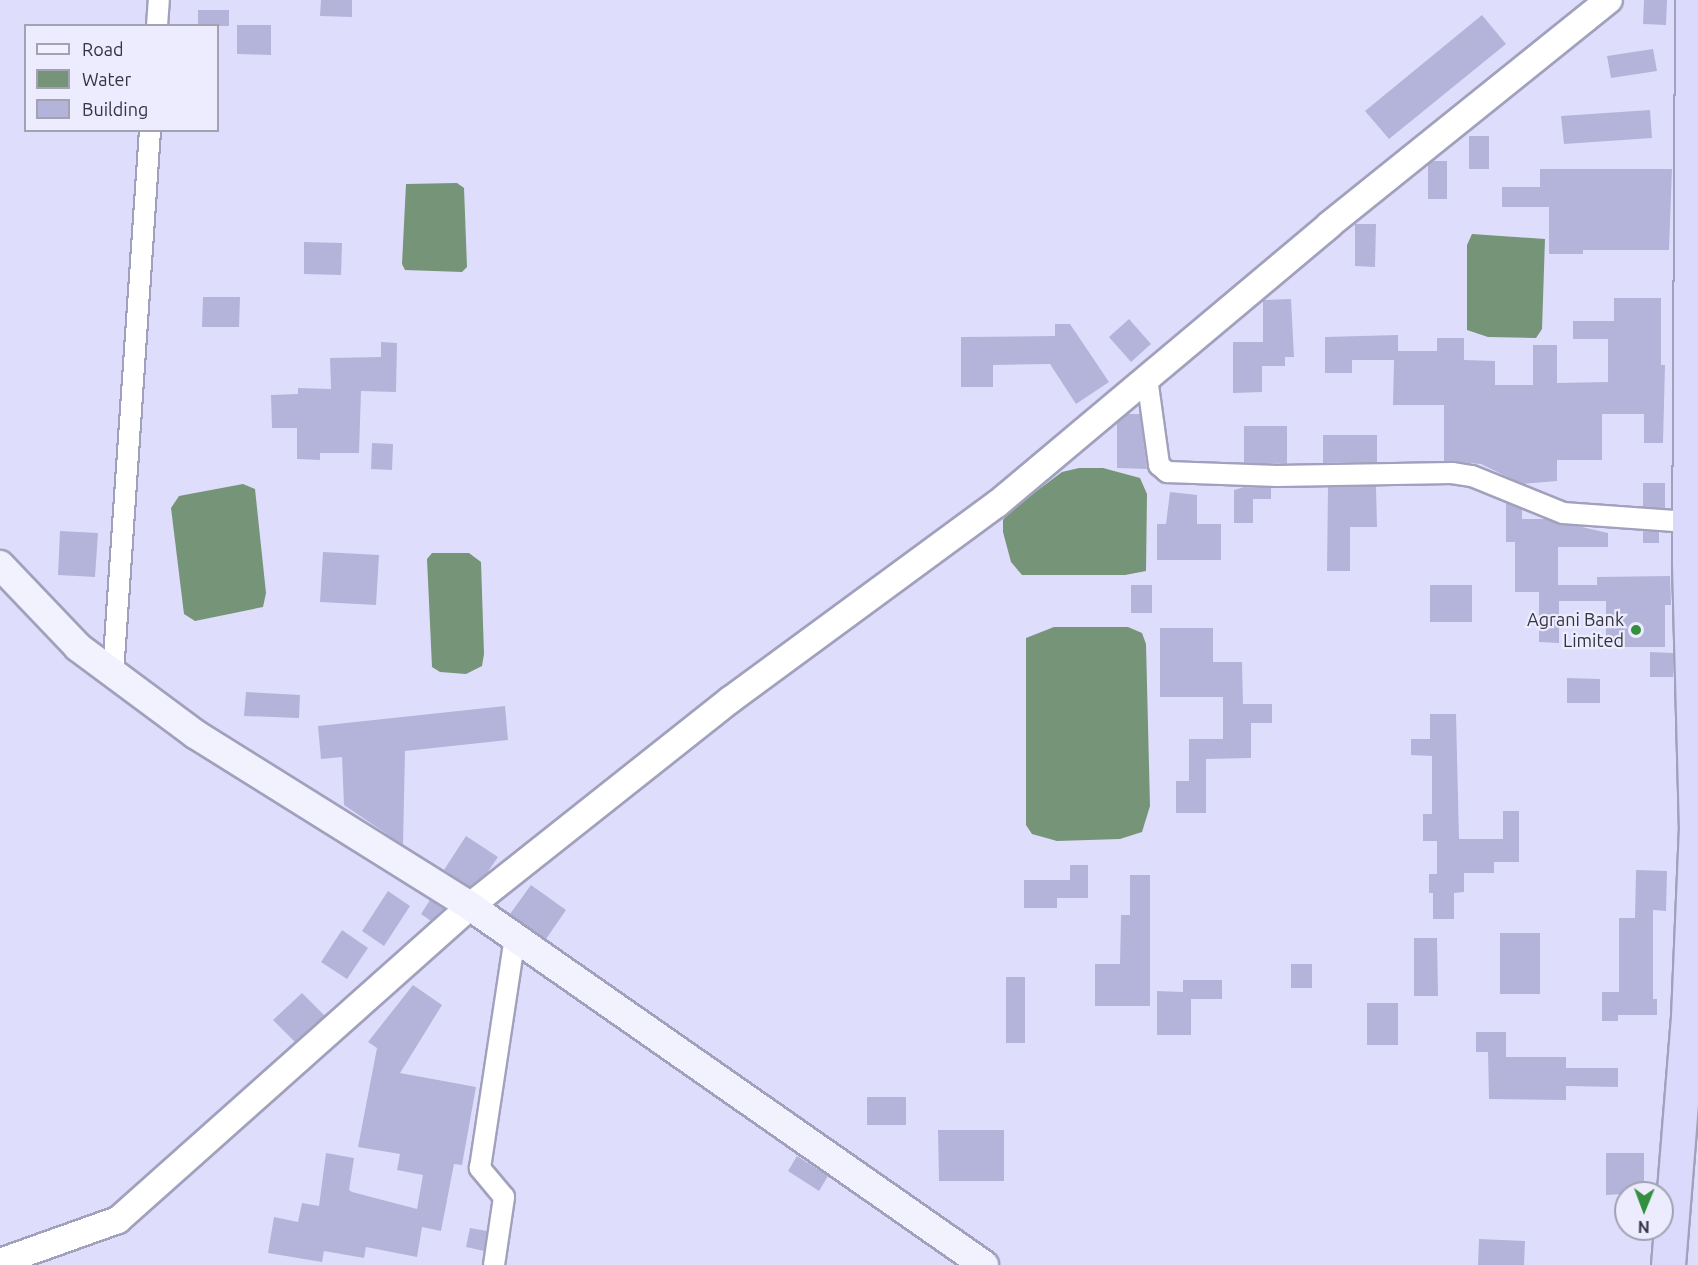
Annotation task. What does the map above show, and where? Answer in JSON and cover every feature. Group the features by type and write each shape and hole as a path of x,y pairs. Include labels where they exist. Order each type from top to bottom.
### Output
{"highway":[{"path":"1668,1265 1688,1017 1696,830 1693,561 1689,522 1695,35 1692,0"}],"main road":[{"path":"0,565 78,647 195,734 470,906 984,1265"}],"street":[{"path":"157,24 159,0"},
{"path":"0,1262 118,1220 470,906 730,700 997,504 1329,225 1609,0"},
{"path":"113,673 150,132"},
{"path":"1147,378 1159,465 1167,472 1277,476 1452,473 1472,476 1563,513 1689,522"},
{"path":"494,1265 504,1197 480,1168 515,937"}],"water":[{"path":"457,183 464,188 467,267 462,272 405,270 402,264 406,184"},
{"path":"1472,234 1545,239 1542,329 1536,338 1488,337 1467,330 1467,245"},
{"path":"1079,468 1103,468 1140,478 1147,494 1146,571 1125,575 1022,575 1011,562 1003,532 1003,520 1010,511 1062,472"},
{"path":"243,484 255,489 266,593 263,607 195,621 184,614 171,508 179,496"},
{"path":"432,553 469,553 481,562 484,654 482,666 466,674 440,672 432,667 427,559"},
{"path":"1054,627 1128,627 1142,633 1146,644 1150,806 1142,832 1120,839 1057,841 1032,834 1026,825 1026,638"}],"building":[{"path":"321,0 352,0 352,17 320,16"},
{"path":"1644,0 1667,0 1666,25 1643,24"},
{"path":"198,10 229,10 229,26 198,24"},
{"path":"1482,15 1506,44 1389,139 1365,111"},
{"path":"237,25 271,25 271,55 237,54"},
{"path":"1653,49 1657,71 1611,78 1607,56"},
{"path":"1650,110 1652,138 1564,144 1561,116"},
{"path":"1469,136 1489,136 1489,169 1469,169"},
{"path":"1433,161 1447,161 1447,199 1428,199 1428,164"},
{"path":"1540,169 1672,169 1669,250 1583,250 1583,254 1549,254 1549,207 1502,207 1502,187 1540,187"},
{"path":"1355,224 1376,224 1375,267 1355,266"},
{"path":"304,242 342,243 341,275 304,274"},
{"path":"203,297 240,297 239,327 202,327"},
{"path":"1614,298 1661,298 1661,365 1665,365 1663,443 1644,443 1644,414 1602,414 1602,460 1557,460 1557,481 1522,484 1481,464 1444,461 1444,405 1393,405 1394,360 1352,360 1352,373 1325,373 1325,337 1398,335 1398,351 1437,351 1437,338 1464,338 1464,360 1495,361 1495,385 1533,385 1533,345 1557,345 1557,383 1608,382 1608,339 1573,339 1573,321 1614,321"},
{"path":"1291,299 1294,357 1285,357 1285,366 1262,366 1262,392 1233,393 1233,342 1263,342 1263,300"},
{"path":"1129,319 1151,344 1131,362 1109,337"},
{"path":"1055,324 1070,324 1109,382 1076,404 1050,364 993,365 993,387 961,387 961,337 1055,336"},
{"path":"381,342 397,343 396,392 361,391 359,453 320,453 320,460 297,459 297,428 272,428 271,395 298,394 298,388 331,389 330,358 381,357"},
{"path":"1127,414 1140,414 1147,469 1117,468 1117,423"},
{"path":"1244,426 1287,426 1287,464 1244,463"},
{"path":"1323,435 1377,435 1377,462 1323,463"},
{"path":"372,443 393,444 392,470 371,469"},
{"path":"1643,483 1665,483 1665,508 1643,507"},
{"path":"1376,486 1377,527 1350,527 1350,571 1327,571 1328,487"},
{"path":"1244,487 1271,488 1271,499 1253,499 1253,523 1234,523 1234,490"},
{"path":"1170,492 1197,495 1197,524 1221,524 1221,560 1157,560 1157,524 1166,524"},
{"path":"1506,503 1522,509 1522,519 1547,519 1608,533 1608,547 1558,547 1558,585 1597,585 1597,577 1670,576 1671,605 1665,605 1665,647 1606,647 1606,601 1559,601 1559,643 1539,642 1539,592 1515,592 1515,542 1506,542"},
{"path":"60,531 98,533 95,577 58,575"},
{"path":"1643,531 1659,532 1659,543 1643,543"},
{"path":"323,552 379,555 376,605 320,602"},
{"path":"1131,585 1152,585 1152,613 1131,613"},
{"path":"1430,585 1472,585 1472,622 1430,622"},
{"path":"1160,628 1213,628 1213,662 1242,662 1243,704 1272,704 1272,723 1251,723 1251,758 1206,759 1206,813 1176,813 1176,781 1189,781 1189,739 1223,739 1223,697 1160,697"},
{"path":"1650,652 1673,653 1673,677 1650,677"},
{"path":"1567,678 1600,679 1600,703 1567,703"},
{"path":"246,692 300,695 299,718 244,716"},
{"path":"505,706 508,740 405,751 403,845 344,805 342,757 321,759 318,726"},
{"path":"1430,714 1456,714 1459,839 1503,839 1503,811 1519,811 1519,862 1494,862 1494,873 1464,873 1464,892 1454,893 1454,919 1433,919 1433,893 1429,893 1429,874 1437,874 1437,841 1423,841 1423,814 1432,814 1432,756 1411,755 1411,739 1430,739"},
{"path":"466,836 498,857 487,873 470,887 444,870"},
{"path":"1070,865 1088,865 1088,898 1057,898 1057,908 1024,908 1024,880 1070,880"},
{"path":"1636,870 1667,871 1666,911 1653,910 1653,999 1657,999 1657,1015 1618,1015 1618,1021 1602,1021 1602,992 1619,992 1619,918 1635,918"},
{"path":"1130,875 1150,875 1150,1006 1095,1006 1095,964 1120,964 1121,915 1130,915"},
{"path":"531,885 566,910 546,939 510,914"},
{"path":"388,891 410,906 384,946 362,931"},
{"path":"430,900 444,909 431,921 421,914"},
{"path":"342,930 368,948 347,979 321,962"},
{"path":"1500,933 1540,933 1540,994 1500,994"},
{"path":"1414,938 1437,938 1438,996 1414,996"},
{"path":"1291,964 1312,964 1312,988 1291,988"},
{"path":"1006,977 1025,977 1025,1043 1006,1043"},
{"path":"1183,980 1222,980 1222,999 1191,999 1191,1035 1157,1035 1157,991 1183,992"},
{"path":"413,985 442,1005 400,1073 476,1087 462,1165 454,1164 441,1231 422,1227 417,1257 366,1247 364,1258 324,1251 322,1262 268,1253 274,1217 298,1222 302,1203 319,1206 326,1153 354,1158 349,1190 352,1192 417,1209 423,1175 397,1170 400,1154 358,1147 377,1048 368,1042"},
{"path":"302,993 325,1016 295,1042 273,1020"},
{"path":"1367,1003 1398,1003 1398,1045 1367,1045"},
{"path":"1476,1032 1506,1032 1506,1057 1566,1057 1566,1068 1618,1068 1618,1087 1566,1086 1566,1100 1489,1099 1488,1052 1476,1052"},
{"path":"867,1097 906,1097 906,1125 867,1125"},
{"path":"938,1130 1004,1130 1004,1181 939,1181"},
{"path":"1606,1153 1644,1153 1644,1181 1614,1181 1614,1195 1606,1195"},
{"path":"797,1156 828,1176 819,1191 788,1171"},
{"path":"470,1228 487,1231 484,1251 466,1247"},
{"path":"1479,1239 1525,1241 1524,1265 1478,1265"}],"place":[{"name":"Agrani Bank Limited","path":"1636,630"}]}
